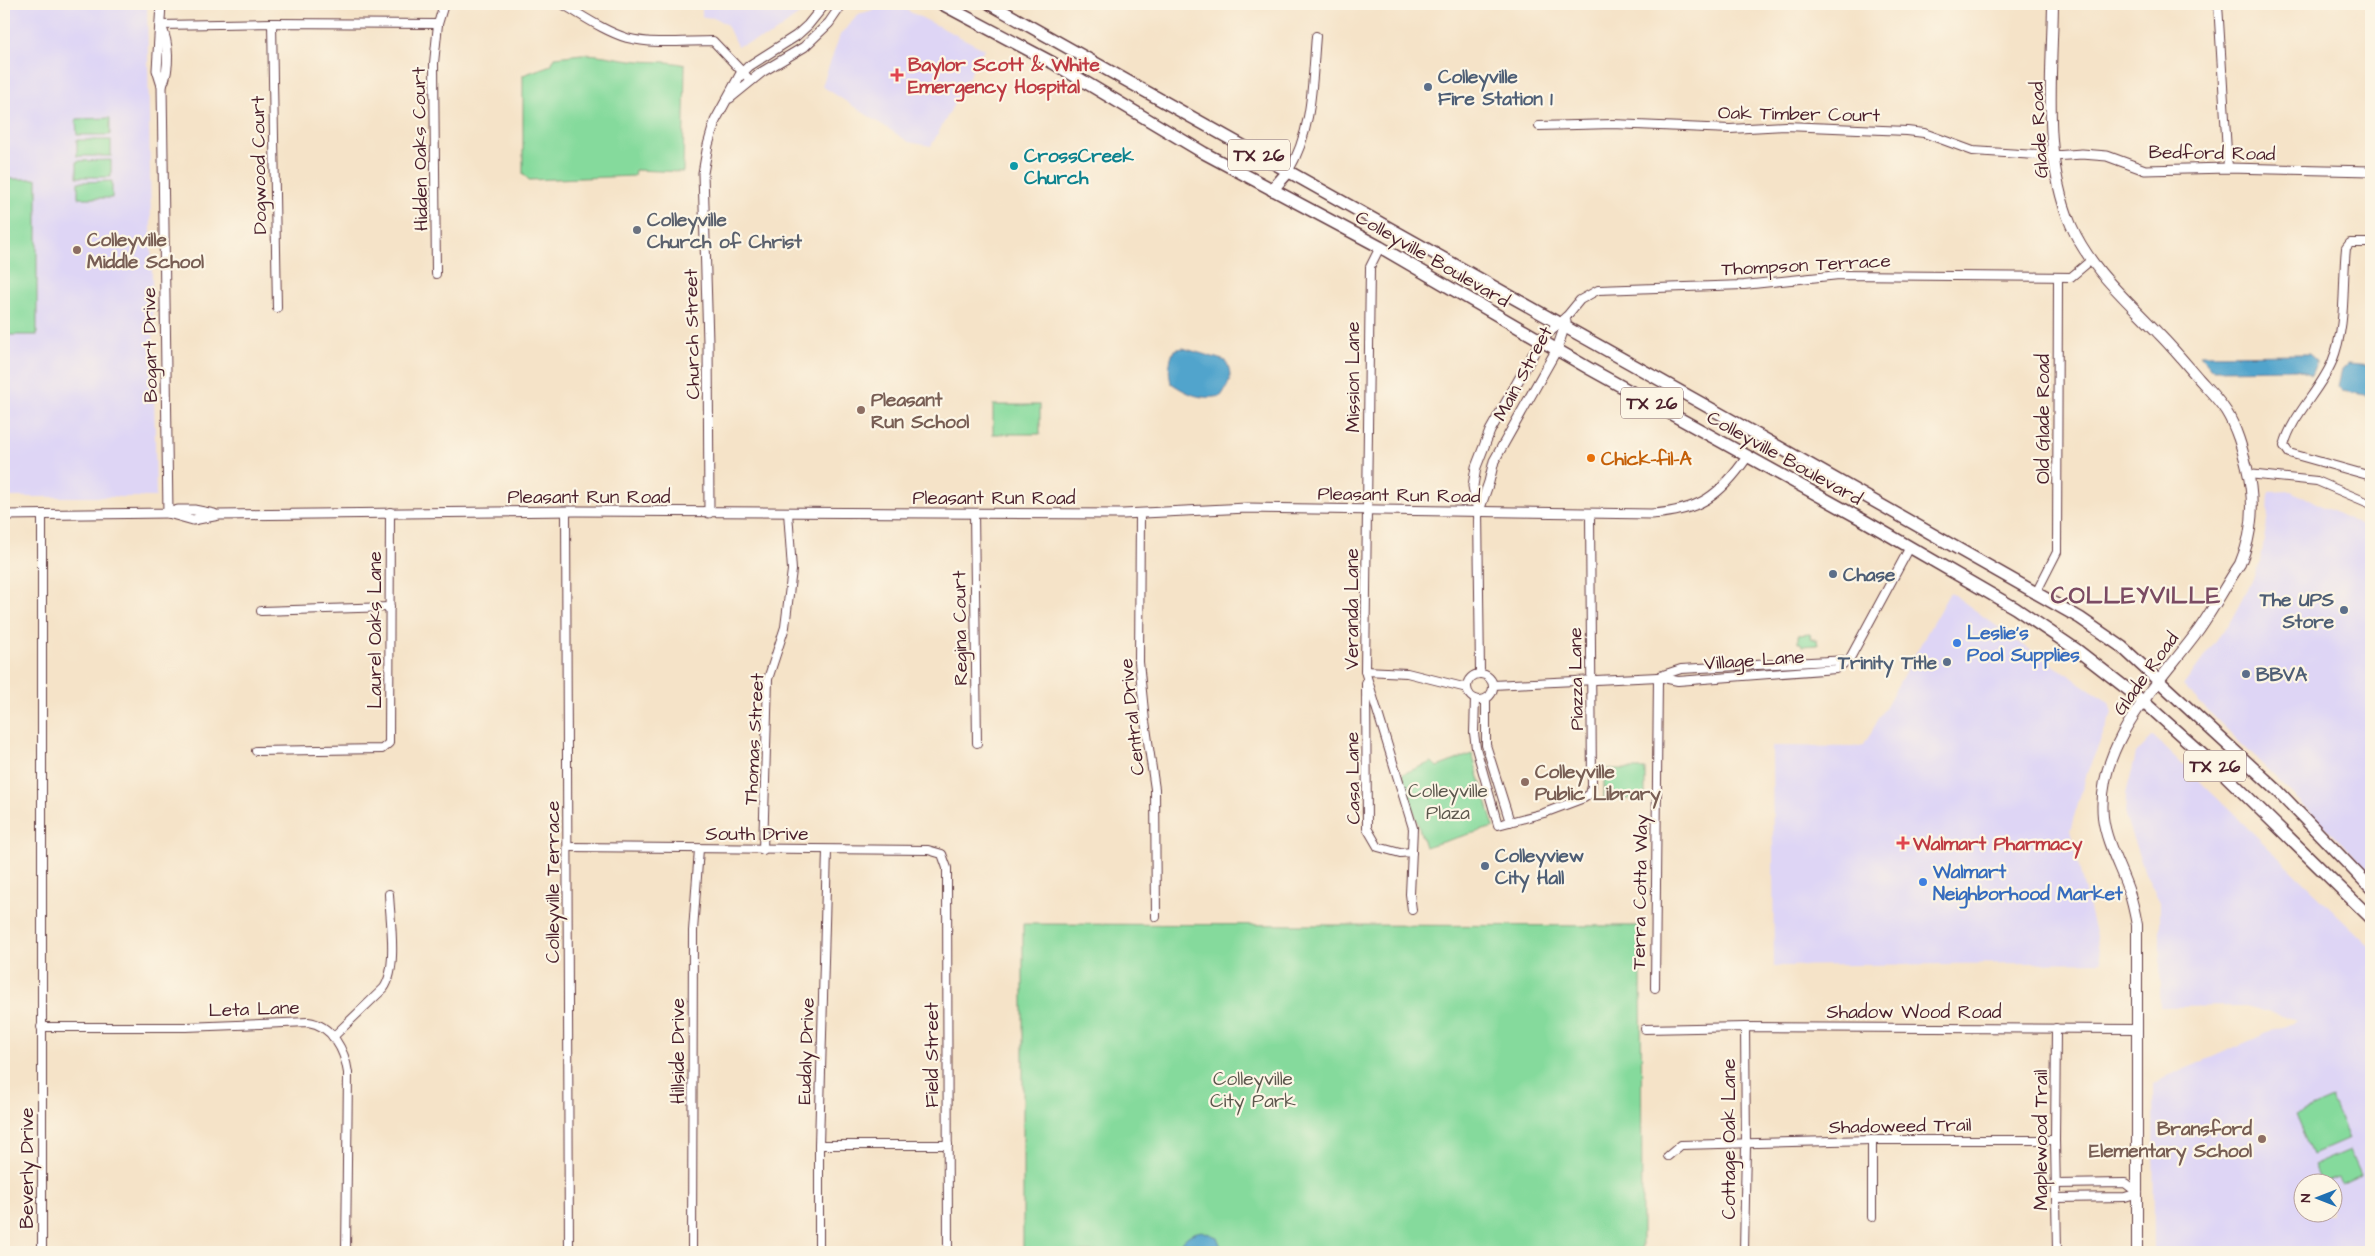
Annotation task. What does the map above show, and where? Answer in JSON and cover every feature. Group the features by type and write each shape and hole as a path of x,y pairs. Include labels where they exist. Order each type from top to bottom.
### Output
{"main road":[{"name":"Colleyville Boulevard","path":"942,4 1053,62 1199,150 1380,246 1557,350 1910,546 2015,608 2076,650 2144,702 2222,772 2371,918"},
{"name":"Colleyville Boulevard","path":"990,4 1288,172 1563,322 2036,593 2109,638 2277,790 2371,888"},
{"name":"Glade Road","path":"2053,4 2052,130 2054,156 2060,191 2071,225 2090,260 2159,334 2225,410 2239,437 2252,493 2251,525 2245,553 2207,617 2158,682 2126,730 2109,763 2103,791 2105,829 2130,894 2138,925 2137,1252"},
{"path":"1272,190 1288,172"},
{"path":"1380,246 1392,229"},
{"path":"2331,878 2347,863"}],"street":[{"name":"Bogart Drive","path":"161,4 161,25 166,36 166,70 162,86 168,513"},
{"name":"Hidden Oaks Court","path":"436,274 434,63 438,24 444,4"},
{"path":"562,4 607,29 629,38 651,41 713,41 744,71 751,81"},
{"name":"Church Street","path":"709,513 708,342 703,173 711,133 744,71 796,36 808,25 825,4"},
{"name":"Church Street","path":"728,100 751,81 790,56 817,35 829,23 842,4"},
{"path":"2218,4 2228,168"},
{"path":"161,25 272,23 438,24"},
{"name":"Dogwood Court","path":"272,23 277,308"},
{"path":"808,25 817,35"},
{"path":"1288,172 1299,152 1308,125 1316,36"},
{"name":"Oak Timber Court","path":"1539,126 1613,124 1730,129 1785,126 1907,131 1924,133 1973,151 2054,156"},
{"name":"Bedford Road","path":"2054,156 2082,154 2107,156 2145,170 2228,168 2371,171"},
{"path":"2371,244 2350,243 2346,248 2345,292 2340,334 2332,361 2321,385 2287,432 2284,446 2289,454 2371,476"},
{"name":"Mission Lane","path":"1368,510 1370,267 1380,246"},
{"path":"2058,277 2071,277 2090,260"},
{"name":"Thompson Terrace","path":"1563,322 1580,300 1598,290 1744,284 1839,275 2058,277"},
{"name":"Old Glade Road","path":"2036,593 2057,552 2058,277"},
{"name":"Main Street","path":"1480,674 1478,511 1473,486 1476,468 1490,431 1541,340 1563,322"},
{"name":"Main Street","path":"1478,511 1489,482 1494,461 1557,350 1563,322"},
{"name":"Pleasant Run Road","path":"4,515 168,513 178,510 194,510 219,515 566,511 709,513 1140,513 1247,508 1655,513 1673,512 1692,506 1720,490 1732,479 1747,457"},
{"path":"2248,474 2317,481 2371,504"},
{"name":"Veranda Lane","path":"1368,510 1365,671 1413,828 1410,894 1412,910"},
{"name":"Colleyville Terrace","path":"566,511 569,1252"},
{"name":"Laurel Oaks Lane","path":"256,751 382,750 386,747 390,733 390,512"},
{"name":"Thomas Street","path":"763,850 768,679 786,627 792,570 788,512"},
{"name":"Regina Court","path":"974,513 977,743"},
{"name":"Central Drive","path":"1140,513 1140,662 1145,721 1156,790 1156,917"},
{"name":"Piazza Lane","path":"1510,822 1544,813 1590,794 1592,786 1590,513"},
{"name":"Beverly Drive","path":"42,514 42,1252"},
{"name":"Village Lane","path":"1494,685 1658,677 1678,681 1836,669 1849,660 1910,546"},
{"path":"261,611 390,607"},
{"path":"1365,671 1407,673 1467,688"},
{"name":"Casa Lane","path":"1365,671 1367,828 1378,847 1400,854 1412,852"},
{"path":"1475,699 1474,733 1476,748 1498,825 1510,822 1486,745 1486,699 1494,685 1489,676 1480,674 1472,676 1467,688 1469,693 1475,699 1486,699"},
{"name":"Terra Cotta Way","path":"1654,988 1658,677"},
{"name":"South Drive","path":"568,847 928,850 942,854 944,858"},
{"name":"Hillside Drive","path":"692,1252 693,931 699,849"},
{"name":"Eudaly Drive","path":"820,1252 819,1145 827,850"},
{"name":"Field Street","path":"944,858 947,868 948,1252"},
{"path":"333,1037 389,981 391,948 389,894"},
{"name":"Leta Lane","path":"41,1027 167,1027 317,1023 333,1037 346,1057 348,1073 346,1252"},
{"name":"Shadow Wood Road","path":"1645,1029 1745,1027 2137,1029"},
{"name":"Cottage Oak Lane","path":"1744,1252 1746,1145 1745,1027"},
{"name":"Maplewood Trail","path":"2056,1028 2057,1252"},
{"path":"1872,1140 1872,1217"},
{"name":"Shadoweed Trail","path":"1668,1156 1682,1145 1746,1145 1872,1140 2055,1140"},
{"path":"819,1145 948,1145"},
{"path":"2056,1184 2125,1183 2138,1193"},
{"path":"2056,1198 2125,1197 2138,1193"}],"shaded area":[{"name":"Colleyville Middle School","path":"4,4 147,4 156,497 4,497"},
{"path":"702,4 809,4 807,9 770,36 737,46 727,25 715,18 702,17"},
{"name":"Baylor Scott & White Emergency Hospital","path":"894,4 984,49 931,146 909,142 822,86 840,35 859,14"},
{"path":"2291,491 2371,530 2371,872 2183,686 2231,620 2252,581 2261,560 2268,514 2269,492"},
{"path":"1950,592 2020,643 2109,702 2112,713 2087,773 2070,830 2102,962 1774,966 1772,746 1853,747 1864,745"},
{"path":"2153,736 2371,947 2371,1252 2154,1252 2153,1083 2297,1020 2246,1006 2160,1007 2160,902 2145,873 2125,816 2126,794 2136,754"}],"green space":[{"path":"582,54 685,65 683,172 635,170 634,176 529,180 523,174 523,75 551,65 555,57"},
{"path":"110,118 110,135 77,135 76,119"},
{"path":"77,140 111,140 111,156 77,156"},
{"path":"111,160 111,177 77,177 77,161"},
{"path":"4,179 37,179 37,335 4,335"},
{"path":"112,181 112,198 78,198 78,182"},
{"path":"993,405 1040,405 1040,434 993,434"},
{"path":"1810,634 1811,638 1817,640 1818,645 1802,646 1801,643 1798,643 1798,635"},
{"name":"Colleyville Plaza","path":"1472,754 1494,827 1425,847 1402,774 1432,762 1437,767"},
{"path":"1604,769 1645,769 1645,799 1604,799"},
{"name":"Colleyville City Park","path":"1023,924 1641,926 1642,1252 1023,1252"},
{"path":"2332,1099 2349,1139 2312,1155 2295,1115"},
{"path":"2349,1150 2360,1175 2342,1184 2342,1174 2318,1174 2314,1165"}],"water":[{"path":"1183,348 1226,361 1230,379 1221,396 1195,396 1171,383 1169,370 1172,354 1174,350"},
{"path":"2309,354 2317,361 2311,375 2297,369 2213,370 2200,355"},
{"path":"2347,364 2371,366 2371,396 2342,391 2338,386 2342,369"},
{"path":"1202,1231 1217,1237 1223,1252 1178,1252 1186,1237"}],"place":[{"name":"Baylor Scott & White Emergency Hospital","path":"897,75"},
{"name":"Colleyville Fire Station 1","path":"1428,87"},
{"name":"CrossCreek Church","path":"1014,166"},
{"name":"Colleyville Church of Christ","path":"637,230"},
{"name":"Colleyville Middle School","path":"77,250"},
{"name":"Pleasant Run School","path":"861,410"},
{"name":"Chick-fil-A","path":"1591,458"},
{"name":"Chase","path":"1833,574"},
{"name":"The UPS Store","path":"2344,610"},
{"name":"Leslie's Pool Supplies","path":"1957,643"},
{"name":"Trinity Title","path":"1947,662"},
{"name":"BBVA","path":"2246,674"},
{"name":"Colleyville Public Library","path":"1525,782"},
{"name":"Walmart Pharmacy","path":"1903,843"},
{"name":"Colleyview City Hall","path":"1485,866"},
{"name":"Walmart Neighborhood Market","path":"1923,882"},
{"name":"Bransford Elementary School","path":"2262,1139"}],"district":[{"name":"COLLEYVILLE","path":"2136,595"}]}
